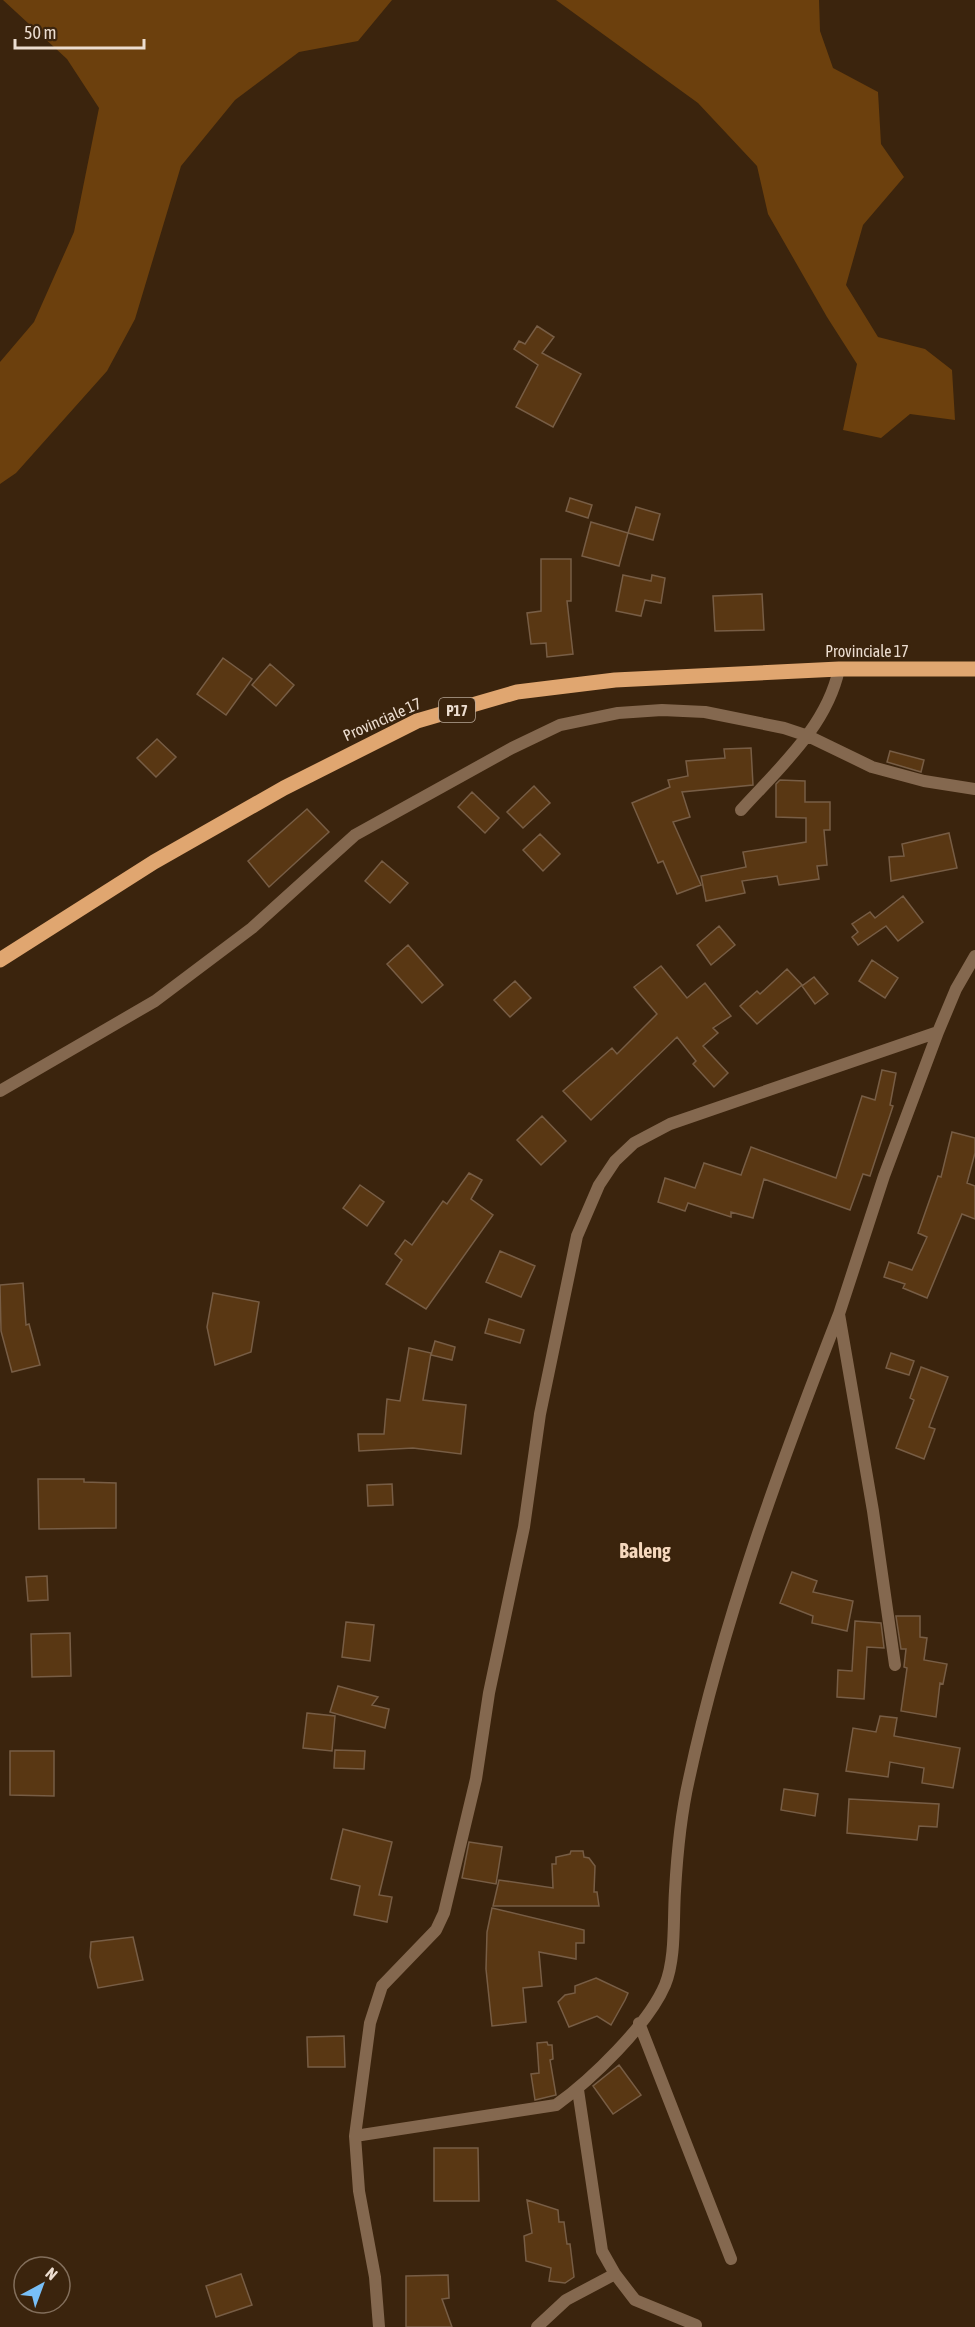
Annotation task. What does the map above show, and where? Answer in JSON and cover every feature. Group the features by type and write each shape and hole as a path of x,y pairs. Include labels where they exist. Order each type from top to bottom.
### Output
{"main road":[{"name":"Provinciale 17","path":"0,960 154,862 350,752 417,721 531,690 615,680 839,669 975,669"}],"street":[{"path":"741,810 808,736 834,693 839,669"},
{"path":"0,1090 155,1001 252,928 355,835 560,725 618,713 662,710 705,711 784,728 808,736 872,767 924,781 975,789"},
{"path":"355,2136 556,2105 578,2090 654,2006 666,1983 672,1948 675,1884 688,1781 712,1683 764,1519 839,1314 884,1176 938,1032 956,989 975,956"},
{"path":"379,2327 375,2277 359,2191 355,2136 370,2023 382,1986 436,1930 444,1913 476,1779 489,1693 524,1527 540,1414 575,1248 599,1185 615,1161 634,1143 670,1124 938,1032"},
{"path":"839,1314 873,1511 895,1665"},
{"path":"639,2023 731,2259"},
{"path":"578,2090 602,2251 615,2274 636,2300 696,2325"},
{"path":"537,2327 566,2300 615,2274"}],"shaded area":[{"path":"3,0 392,0 358,41 299,52 235,100 181,166 135,319 107,371 16,473 0,484 0,362 34,322 74,232 99,108 67,59"},
{"path":"556,0 819,0 820,31 833,68 878,92 881,144 904,177 863,225 846,285 878,337 925,349 952,370 955,420 910,414 881,438 843,430 857,364 827,317 768,214 757,166 698,103"}],"building":[{"path":"537,326 554,337 542,353 581,374 553,427 516,407 538,365 514,349 519,341 525,344"},
{"path":"570,498 592,505 588,518 566,511"},
{"path":"636,507 660,514 653,540 628,533"},
{"path":"591,522 628,533 619,566 582,556"},
{"path":"541,559 571,559 571,601 567,601 573,654 547,657 546,643 531,644 527,613 541,611"},
{"path":"623,575 651,581 652,575 665,578 661,603 645,600 641,616 616,611"},
{"path":"762,594 764,630 715,631 713,596"},
{"path":"223,658 252,679 226,715 197,694"},
{"path":"270,664 294,685 276,706 252,685"},
{"path":"157,739 176,757 156,777 137,758"},
{"path":"751,748 753,785 682,792 690,817 673,822 701,885 677,894 663,861 658,863 632,803 670,787 668,780 688,776 686,761 725,758 724,749"},
{"path":"890,751 924,760 921,772 887,762"},
{"path":"780,780 805,781 805,802 830,802 830,830 824,830 827,865 817,866 819,879 779,885 777,876 742,881 745,893 706,901 701,876 746,867 743,852 806,842 806,818 776,817 776,784"},
{"path":"534,786 550,803 523,828 507,812"},
{"path":"472,792 499,818 485,833 458,807"},
{"path":"307,809 329,832 269,887 248,861"},
{"path":"949,833 957,868 891,881 889,857 904,856 902,844"},
{"path":"540,834 560,854 543,871 523,850"},
{"path":"382,861 408,883 390,903 365,881"},
{"path":"903,896 923,922 898,941 886,926 858,945 852,937 858,932 852,924 870,912 875,918"},
{"path":"719,926 735,945 711,965 697,945"},
{"path":"408,945 443,985 422,1003 387,964"},
{"path":"872,960 898,978 885,998 859,981"},
{"path":"661,966 687,998 705,983 731,1016 713,1028 718,1033 703,1046 728,1073 714,1087 693,1064 696,1061 677,1037 591,1120 563,1091 612,1048 617,1054 657,1014 634,987"},
{"path":"787,969 802,985 757,1024 740,1006 757,991 760,994"},
{"path":"814,977 828,994 815,1004 802,986"},
{"path":"515,981 531,998 510,1017 494,1000"},
{"path":"882,1070 896,1073 890,1105 893,1106 870,1176 863,1174 850,1210 764,1179 753,1218 731,1212 731,1217 688,1203 685,1211 658,1202 665,1178 695,1188 704,1163 741,1175 751,1147 836,1178 862,1096 875,1100"},
{"path":"542,1116 566,1141 541,1165 517,1140"},
{"path":"952,1132 975,1138 975,1153 967,1183 975,1186 975,1219 962,1214 927,1298 903,1288 905,1284 884,1277 889,1262 912,1270 927,1237 918,1233 938,1176 941,1177"},
{"path":"469,1173 482,1180 471,1199 493,1215 426,1309 386,1284 402,1260 395,1254 405,1240 412,1245 443,1201 447,1204"},
{"path":"360,1185 384,1202 367,1226 343,1208"},
{"path":"500,1251 535,1266 521,1297 486,1282"},
{"path":"23,1283 26,1325 29,1324 40,1365 12,1372 1,1331 0,1285"},
{"path":"213,1293 259,1302 251,1352 215,1365 207,1327"},
{"path":"489,1319 524,1330 520,1343 485,1333"},
{"path":"435,1341 455,1347 452,1360 431,1355"},
{"path":"409,1348 431,1353 423,1400 466,1405 461,1454 413,1448 359,1451 358,1434 384,1434 387,1399 400,1401"},
{"path":"891,1353 914,1361 909,1375 886,1368"},
{"path":"921,1367 948,1377 929,1427 935,1429 924,1459 896,1448 914,1400 910,1398"},
{"path":"38,1479 84,1479 84,1482 116,1483 116,1528 39,1529"},
{"path":"392,1484 393,1505 368,1506 367,1485"},
{"path":"792,1572 817,1581 813,1592 853,1601 847,1631 812,1623 813,1616 780,1603"},
{"path":"47,1576 48,1600 28,1601 26,1577"},
{"path":"896,1616 920,1616 920,1637 927,1638 924,1660 947,1664 943,1684 940,1683 936,1717 901,1711 907,1668 904,1667 906,1649 901,1649"},
{"path":"855,1621 881,1623 884,1648 867,1647 864,1699 837,1697 838,1670 852,1671"},
{"path":"346,1622 374,1625 370,1661 342,1657"},
{"path":"70,1633 71,1676 32,1677 31,1634"},
{"path":"338,1686 378,1697 372,1705 389,1709 385,1728 330,1712"},
{"path":"307,1713 335,1716 332,1751 303,1748"},
{"path":"880,1716 897,1718 894,1736 960,1748 953,1788 922,1783 924,1768 890,1762 888,1777 846,1771 853,1728 876,1732"},
{"path":"335,1750 365,1751 364,1769 334,1768"},
{"path":"10,1751 54,1751 54,1796 10,1795"},
{"path":"784,1789 818,1794 815,1816 781,1810"},
{"path":"849,1799 939,1804 937,1827 919,1826 917,1840 847,1833"},
{"path":"343,1829 392,1842 379,1895 392,1897 387,1922 354,1915 360,1886 331,1879"},
{"path":"469,1842 502,1847 496,1884 462,1878"},
{"path":"571,1851 583,1851 584,1857 589,1858 595,1866 594,1892 597,1892 599,1906 493,1906 499,1880 553,1888 552,1864 556,1864 556,1857 570,1854"},
{"path":"492,1908 584,1930 584,1943 576,1943 576,1959 539,1952 542,1986 523,1988 526,2022 492,2026 486,1969 487,1932"},
{"path":"133,1937 143,1980 98,1988 90,1957 91,1942"},
{"path":"596,1978 628,1993 625,2000 611,2025 597,2016 569,2027 558,2002 565,1995 575,1993 575,1986"},
{"path":"344,2036 345,2067 308,2067 307,2037"},
{"path":"547,2042 548,2045 552,2045 553,2059 550,2060 556,2095 535,2100 531,2074 539,2073 537,2043"},
{"path":"619,2065 641,2095 613,2114 593,2086"},
{"path":"434,2148 478,2148 479,2201 434,2201"},
{"path":"527,2200 558,2210 559,2222 564,2222 567,2244 570,2244 574,2277 565,2283 549,2281 551,2268 526,2261 524,2236 532,2233"},
{"path":"241,2274 252,2305 216,2317 206,2286"},
{"path":"448,2275 449,2298 442,2299 452,2327 406,2327 406,2276"}],"district":[{"name":"Baleng","path":"645,1550"}]}
